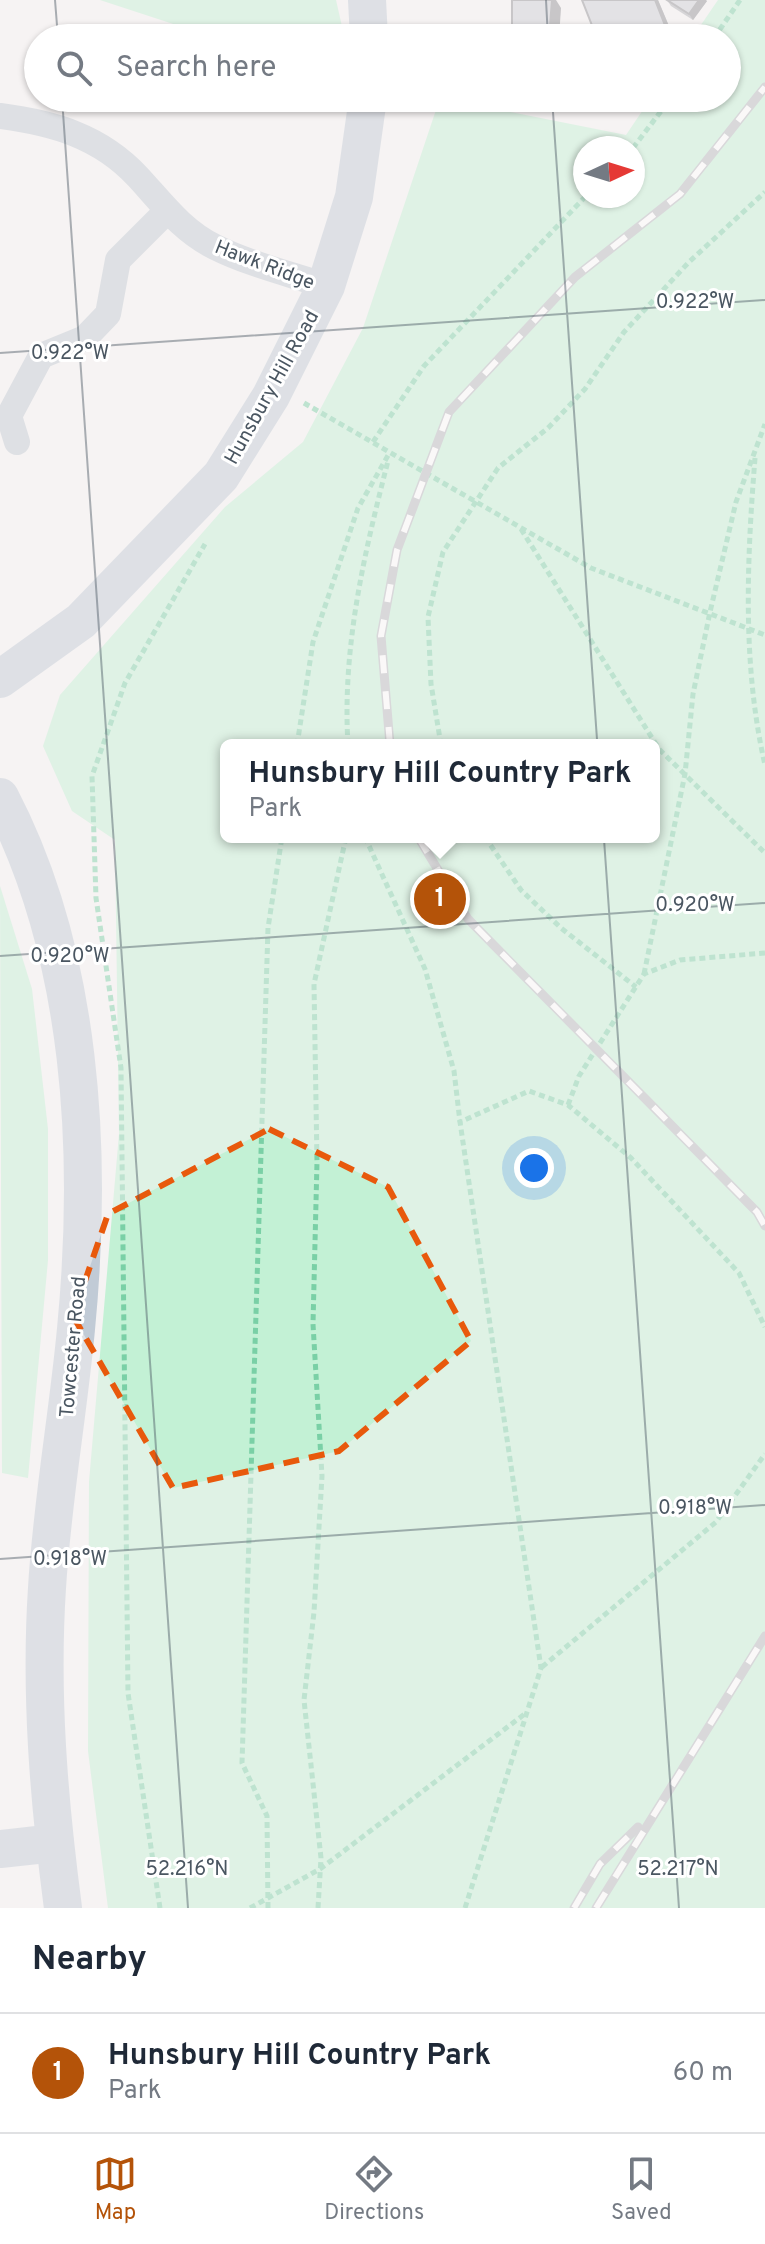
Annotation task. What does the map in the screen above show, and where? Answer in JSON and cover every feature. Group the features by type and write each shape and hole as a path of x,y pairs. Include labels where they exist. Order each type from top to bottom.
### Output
{"street":[{"path":"367,0 368,24"},
{"name":"Hunsbury Hill Road","path":"0,679 81,621 221,476 275,387 326,286 354,197 366,112"},
{"name":"Hawk Ridge","path":"0,116 52,123 100,146 137,175 166,212 214,247 326,286"},
{"path":"17,442 5,417 41,356 85,338 108,314 118,260 166,212"},
{"name":"Towcester Road","path":"0,797 11,818 54,940 76,1068 84,1168 76,1326 47,1587 45,1705 63,1908"},
{"path":"0,1849 55,1843"}],"path":[{"path":"724,24 740,0"},
{"path":"642,136 660,112"},
{"path":"440,739 431,684 428,617 443,552 498,468 548,428 585,389 624,332 689,262 765,192"},
{"path":"373,442 424,366 575,208"},
{"path":"275,387 591,568 765,635"},
{"path":"568,1105 579,1076 644,974 685,774 693,694 710,612 736,502 765,424"},
{"path":"756,449 750,526 750,628 754,717 765,765"},
{"path":"298,739 313,642 358,508 390,452"},
{"path":"348,739 345,702 355,608 362,562 390,452"},
{"path":"520,528 653,739"},
{"path":"160,1908 128,1693 121,1068 96,898 92,776 125,683 210,535"},
{"path":"660,750 765,853"},
{"path":"268,1908 267,1816 242,1763 268,928 281,843"},
{"path":"318,1908 318,1820 304,1700 314,1612 322,1476 313,1324 317,1162 314,984 345,843"},
{"path":"368,843 425,969 451,1058 541,1668 465,1908"},
{"path":"489,843 521,890 561,928 636,987"},
{"path":"644,974 680,960 765,953"},
{"path":"460,1122 529,1091 568,1105 631,1158 739,1273 765,1327"},
{"path":"541,1668 716,1522 765,1454"},
{"path":"250,1908 320,1869 527,1713"}],"highlighted area":[{"path":"269,1129 388,1187 471,1341 339,1451 173,1488 73,1316 108,1214"}],"green space":[{"path":"100,0 336,0 341,24 173,24"},
{"path":"718,0 765,0 765,1908 108,1908 88,1751 89,1482 119,1134 115,840 72,811 43,746 60,695 225,507 303,442 363,328 435,112 510,112 626,135 642,112 741,112 741,24 702,24"},
{"path":"0,886 32,989 48,1129 48,1260 28,1478 2,1473"}],"building":[{"path":"512,0 552,0 550,24 512,24"},
{"path":"582,0 655,0 664,24 591,24"},
{"path":"667,0 699,0 689,14"}],"railway":[{"path":"390,739 381,636 397,550 449,412 575,277 680,194 765,87"},
{"path":"422,843 468,919 757,1212 765,1226"},
{"path":"596,1908 765,1636"},
{"path":"574,1908 600,1864 638,1827"}],"place":[{"name":"Hunsbury Hill Country Park","path":"440,899"}]}
